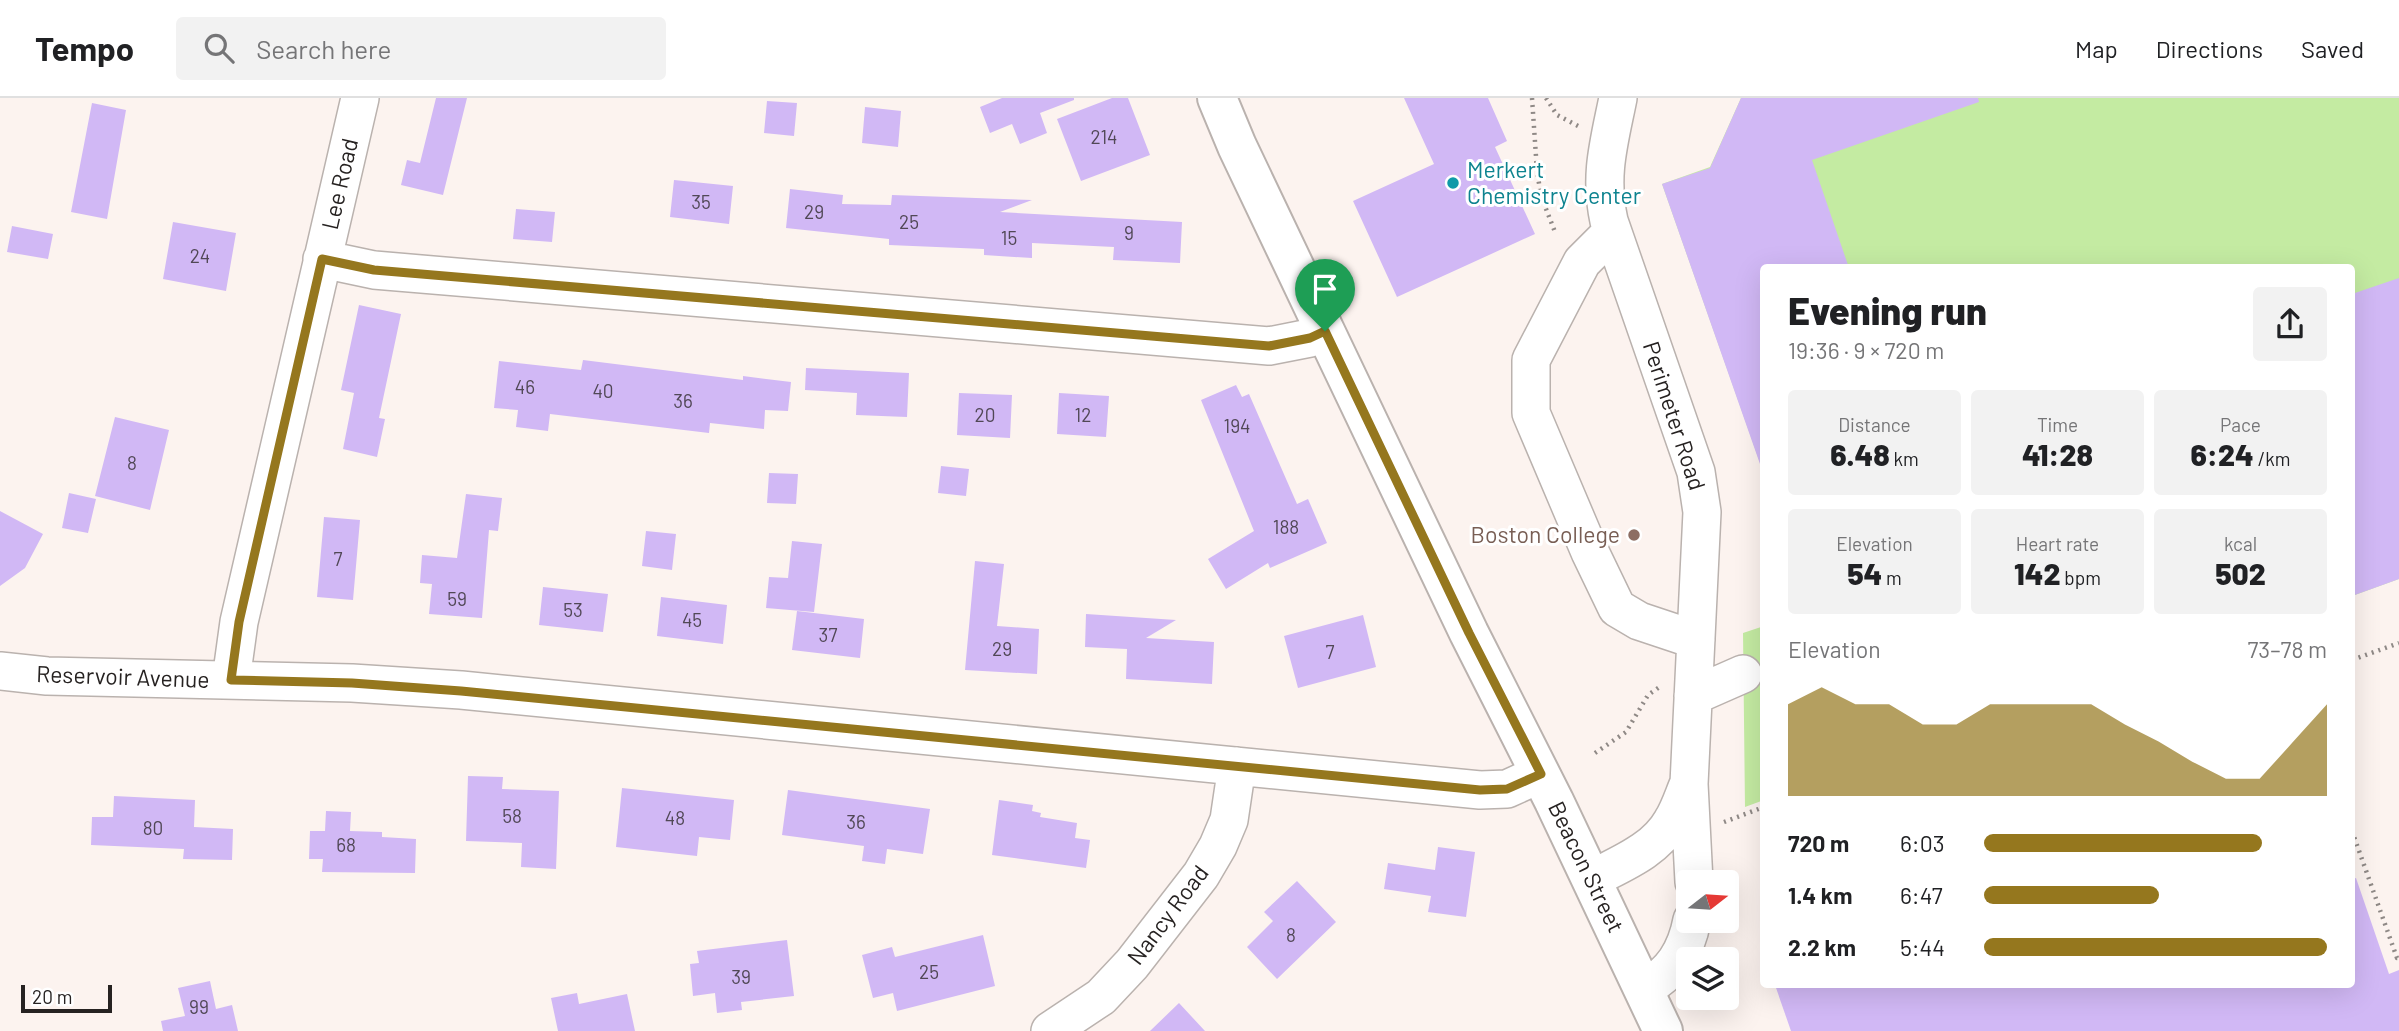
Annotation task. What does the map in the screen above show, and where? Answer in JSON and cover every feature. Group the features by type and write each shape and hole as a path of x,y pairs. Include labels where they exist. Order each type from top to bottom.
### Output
{"main road":[{"name":"Beacon Street","path":"1217,98 1237,146 1469,633 1541,774 1663,1031"}],"street":[{"name":"Lee Road","path":"231,680 239,622 360,98"},
{"name":"Perimeter Road","path":"1618,98 1604,170 1604,195 1612,232 1696,472 1702,512 1696,640 1678,691 1689,784 1693,870"},
{"path":"1612,232 1582,262 1531,360 1531,413 1590,552 1617,608 1639,621 1696,640"},
{"path":"322,259 374,270 1269,346 1310,338 1325,331"},
{"name":"Reservoir Avenue","path":"0,671 47,676 352,683 461,691 1480,790 1507,789 1541,774"},
{"path":"1678,691 1743,674"},
{"name":"Nancy Road","path":"1050,1031 1101,997 1132,964 1201,875 1229,820 1237,766"},
{"name":"Perimeter Road","path":"1592,879 1642,852 1660,838 1672,822 1689,784"},
{"path":"1644,989 1660,980 1675,963 1688,942 1690,933"}],"path":[{"path":"1532,98 1536,171 1541,196 1555,232"},
{"path":"1546,98 1558,115 1567,122 1587,128"},
{"path":"2355,659 2399,643"},
{"path":"1595,754 1626,732 1648,695 1678,691"},
{"path":"1720,823 1760,808"},
{"path":"2355,839 2399,958"}],"green space":[{"path":"1741,98 2399,98 2399,579 2355,595 2355,264 1760,264 1760,463 1662,184 1710,167"},
{"path":"1760,627 1760,801 1745,807 1743,633"}],"building":[{"path":"436,98 467,98 443,195 401,185 407,160 420,163"},
{"path":"1002,98 1074,100 1040,113 1047,133 1020,144 1012,124 990,133 980,107"},
{"path":"1112,98 1128,98 1150,155 1081,181 1057,119"},
{"name":"Merkert Chemistry Center","path":"1404,98 1488,98 1507,141 1495,147 1535,234 1397,297 1353,201 1434,164"},
{"path":"1741,98 1978,98 1979,102 1812,160 1848,264 1760,264 1760,464 1662,184 1710,168"},
{"path":"767,101 797,103 794,136 764,133"},
{"path":"92,103 126,110 107,219 71,212"},
{"path":"865,107 901,111 898,147 862,143"},
{"path":"674,180 733,186 729,224 670,217"},
{"path":"790,189 843,195 842,204 891,205 892,195 1032,200 1000,212 1182,222 1180,263 1113,260 1114,247 1032,243 1032,258 984,255 984,249 889,245 889,239 786,228"},
{"path":"516,209 555,212 552,242 513,239"},
{"path":"173,222 236,233 226,291 163,279"},
{"path":"12,226 53,234 48,259 7,252"},
{"path":"2399,278 2399,579 2355,595 2355,293"},
{"path":"359,305 401,314 379,418 385,419 377,457 343,449 354,393 341,390"},
{"path":"583,360 743,380 743,376 791,382 788,411 765,410 764,429 710,423 709,433 550,414 548,431 516,427 518,410 494,408 499,361 581,370"},
{"path":"806,368 909,373 907,417 856,415 857,393 805,390"},
{"path":"1236,385 1242,397 1249,394 1297,504 1308,499 1327,543 1270,568 1268,563 1226,589 1208,559 1254,531 1201,400"},
{"path":"959,393 1012,395 1010,438 957,435"},
{"path":"1059,393 1109,396 1106,437 1057,434"},
{"path":"115,417 169,430 150,510 95,496"},
{"path":"941,466 969,469 966,496 938,493"},
{"path":"769,473 798,474 796,504 767,503"},
{"path":"69,493 96,499 88,533 62,528"},
{"path":"466,494 502,498 498,531 489,530 482,618 429,614 432,584 420,583 422,555 457,558"},
{"path":"0,511 43,534 25,568 0,586"},
{"path":"324,517 360,520 353,600 317,597"},
{"path":"646,531 676,534 672,570 642,566"},
{"path":"792,541 822,544 814,612 766,608 769,577 788,578"},
{"path":"975,561 1004,564 997,626 1039,629 1037,674 965,670"},
{"path":"543,587 608,594 603,632 539,625"},
{"path":"661,597 727,605 723,644 657,636"},
{"path":"797,611 864,619 860,658 792,650"},
{"path":"1086,614 1176,620 1146,638 1214,642 1212,684 1126,679 1127,649 1085,647"},
{"path":"1363,615 1376,667 1298,688 1284,636"},
{"path":"468,776 503,777 502,789 559,791 556,869 521,867 522,843 466,841"},
{"path":"622,788 734,800 730,840 699,837 697,856 616,847"},
{"path":"788,790 930,809 923,854 887,849 885,864 862,861 864,846 782,835"},
{"path":"114,796 195,800 194,827 233,829 232,860 183,859 184,849 91,845 92,817 113,817"},
{"path":"999,800 1033,805 1032,811 1041,813 1040,817 1077,823 1075,838 1090,840 1086,868 992,855"},
{"path":"326,811 351,812 350,831 382,832 382,837 416,839 415,873 322,872 323,859 309,859 310,831 325,831"},
{"path":"1438,847 1475,852 1466,917 1428,912 1431,896 1384,889 1388,863 1435,870"},
{"path":"2355,878 2389,974 2399,970 2399,1031 1791,1031 1776,988 2355,988"},
{"path":"1297,881 1336,922 1277,979 1247,947 1273,921 1264,912"},
{"path":"983,935 995,986 897,1011 893,993 873,998 862,955 892,947 895,957"},
{"path":"787,940 794,996 741,1002 742,1010 717,1013 715,993 693,996 690,964 699,963 697,951"},
{"path":"210,981 216,1009 232,1005 238,1031 163,1031 161,1021 185,1016 178,988"},
{"path":"577,993 579,1004 627,994 635,1031 558,1031 551,998"},
{"path":"1179,1003 1205,1031 1150,1031"}],"place":[{"name":"Merkert Chemistry Center","path":"1453,183"},
{"name":"Boston College","path":"1634,535"}],"route":[{"path":"322,259 374,270 1269,346 1310,338 1325,331 1469,633 1541,774 1523,783 1504,790 1480,790 461,691 352,683 231,680 239,622 322,259"}]}
